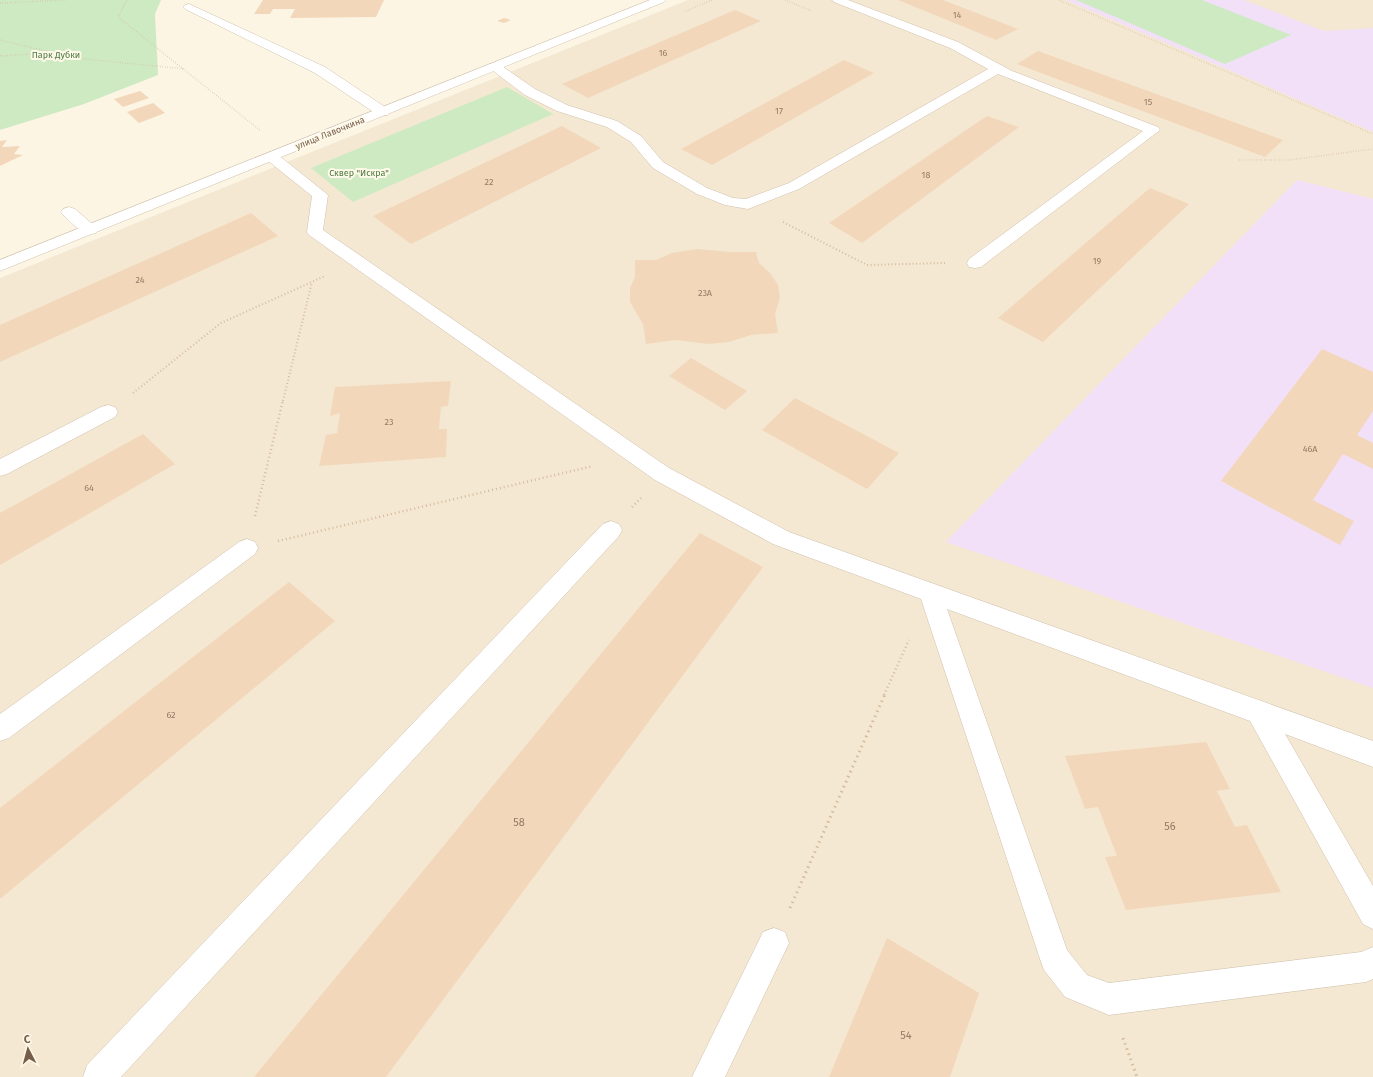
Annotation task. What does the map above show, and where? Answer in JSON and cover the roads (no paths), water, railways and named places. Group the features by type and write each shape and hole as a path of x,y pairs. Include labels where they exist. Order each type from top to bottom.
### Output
{"street":[{"name":"улица Лавочкина","path":"0,266 660,0"},
{"path":"838,0 954,45 997,69 1153,130 975,263"},
{"path":"189,7 320,70 383,112"},
{"path":"494,67 530,92 562,108 612,124 636,138 658,165 702,191 730,202 748,204 794,186 997,69"},
{"path":"272,157 320,195 315,232 662,474 781,538 1373,754"},
{"path":"69,212 90,230"},
{"path":"0,468 108,412"},
{"path":"99,1077 611,530"},
{"path":"0,729 247,548"},
{"path":"930,592 1055,960 1076,986 1109,999 1366,967 1373,962"},
{"path":"1258,712 1373,914"},
{"path":"708,1077 774,943"}],"park label":[{"name":"Парк Дубки","path":"56,55"},
{"name":"Сквер \"Искра\"","path":"359,173"}]}
